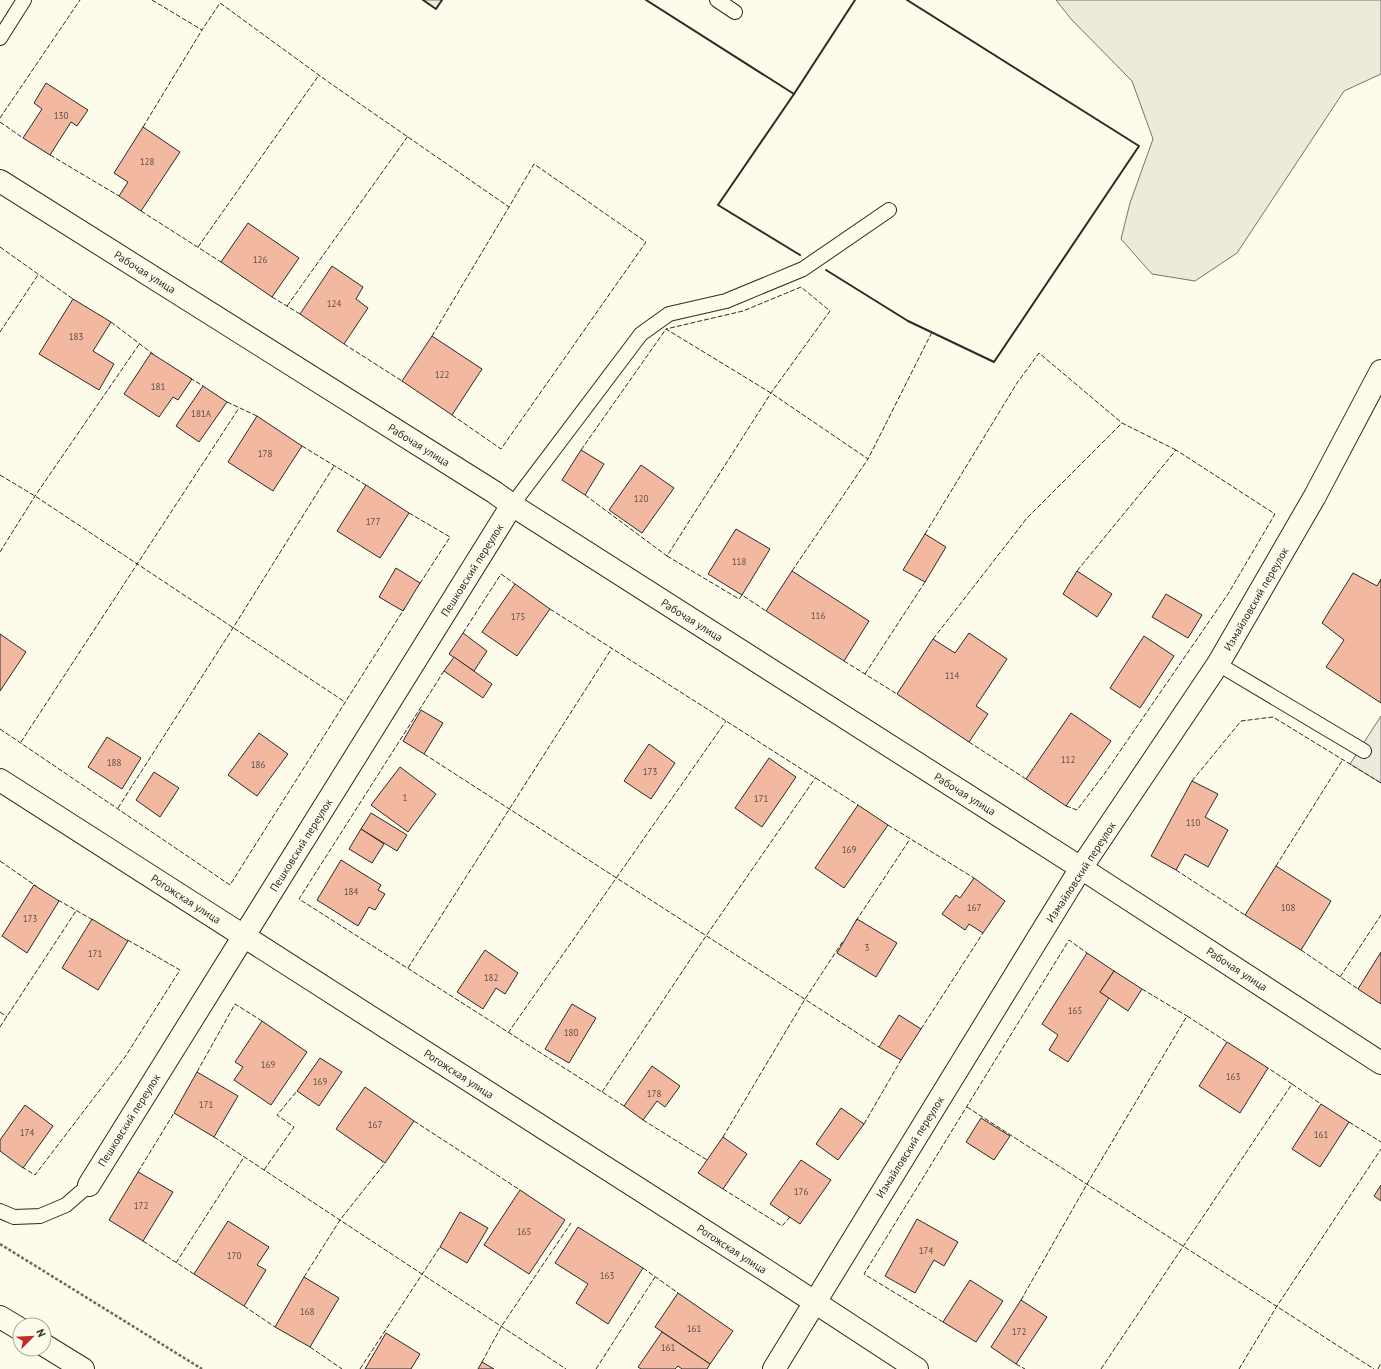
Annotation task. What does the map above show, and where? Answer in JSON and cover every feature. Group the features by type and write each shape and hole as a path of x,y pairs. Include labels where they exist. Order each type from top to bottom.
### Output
{"street":[{"name":"Рабочая улица","path":"0,181 494,492 512,505 1081,868 1381,1063"},
{"name":"Измайловский переулок","path":"774,1369 1081,868 1218,664 1315,496 1381,371"},
{"name":"Пешковский переулок","path":"89,1185 512,505"},
{"name":"Рогожская улица","path":"0,780 917,1369"},
{"path":"0,1317 12,1324"},
{"path":"52,1350 82,1369"}],"lane":[{"path":"0,38 24,0"},
{"path":"717,0 735,12"},
{"path":"512,505 641,334 669,314 726,301 803,269 889,210"},
{"path":"1218,664 1364,751"},
{"path":"0,1211 14,1217 40,1216 66,1205 89,1185"}],"path":[{"path":"0,1244 202,1369"}],"shaded area":[{"path":"423,0 442,0 436,9"},
{"path":"1056,0 1381,0 1381,74 1344,91 1237,253 1195,281 1152,274 1121,239 1130,203 1153,139 1132,81 1071,19"},
{"path":"1381,716 1381,783 1350,764"}],"building":[{"path":"46,83 88,110 77,126 71,122 50,155 23,138 42,109 34,103"},
{"path":"143,127 180,152 141,211 119,196 128,182 114,173"},
{"path":"248,223 299,258 272,297 221,262"},
{"path":"332,266 363,287 356,299 368,308 344,344 300,314"},
{"path":"73,299 111,322 93,351 114,364 99,390 39,354"},
{"path":"432,336 482,369 452,415 402,381"},
{"path":"151,353 192,379 178,400 173,397 159,417 124,394"},
{"path":"203,386 227,402 199,442 176,426"},
{"path":"257,416 302,446 273,491 228,462"},
{"path":"581,450 604,464 585,495 562,480"},
{"path":"641,465 674,488 642,533 609,510"},
{"path":"366,485 409,513 380,558 337,531"},
{"path":"736,529 770,549 742,595 708,574"},
{"path":"925,534 946,547 925,582 903,570"},
{"path":"396,568 420,583 403,611 379,597"},
{"path":"792,571 869,621 844,661 766,611"},
{"path":"1077,571 1112,594 1097,617 1063,594"},
{"path":"1353,573 1377,586 1381,579 1381,703 1326,667 1344,640 1322,623"},
{"path":"515,584 550,609 517,656 482,632"},
{"path":"1166,594 1202,615 1188,638 1152,617"},
{"path":"463,633 487,651 474,671 449,654"},
{"path":"969,633 1007,659 976,706 988,714 969,742 897,694 933,639 955,653"},
{"path":"0,634 26,652 0,691"},
{"path":"1144,636 1174,656 1140,708 1110,688"},
{"path":"454,657 492,684 483,698 444,671"},
{"path":"421,710 443,723 424,754 403,741"},
{"path":"1071,713 1111,741 1066,806 1026,779"},
{"path":"259,733 288,754 257,796 228,775"},
{"path":"107,737 141,758 122,789 88,767"},
{"path":"649,744 675,763 651,799 624,781"},
{"path":"769,758 796,777 762,827 735,808"},
{"path":"400,767 436,794 408,832 371,805"},
{"path":"154,772 179,788 160,817 136,800"},
{"path":"1192,781 1218,794 1205,817 1228,830 1208,867 1185,854 1176,870 1151,856"},
{"path":"858,805 888,825 844,888 815,868"},
{"path":"371,813 407,835 397,851 361,829"},
{"path":"361,829 384,844 372,863 349,849"},
{"path":"341,860 381,885 378,890 385,894 375,910 369,907 358,926 317,900"},
{"path":"1276,866 1331,901 1301,950 1245,915"},
{"path":"974,878 1005,901 983,933 969,924 965,930 942,914 956,895 960,898"},
{"path":"34,885 59,901 27,953 2,936"},
{"path":"92,919 128,941 98,990 62,968"},
{"path":"857,919 897,943 876,977 837,953"},
{"path":"485,950 518,973 505,994 496,988 483,1009 457,992"},
{"path":"1381,952 1381,1004 1358,989"},
{"path":"1087,953 1114,971 1100,992 1109,998 1068,1062 1049,1050 1058,1035 1042,1024"},
{"path":"1114,971 1142,989 1128,1011 1100,992"},
{"path":"572,1004 596,1018 569,1063 545,1049"},
{"path":"899,1015 921,1029 901,1060 879,1047"},
{"path":"262,1021 307,1052 271,1105 234,1080 243,1067 235,1062"},
{"path":"1227,1042 1268,1068 1240,1113 1199,1086"},
{"path":"320,1058 342,1072 319,1106 297,1091"},
{"path":"652,1066 680,1086 665,1107 657,1101 643,1120 624,1106"},
{"path":"197,1072 238,1096 214,1137 174,1113"},
{"path":"365,1087 414,1121 385,1163 336,1129"},
{"path":"1321,1104 1349,1122 1320,1167 1292,1149"},
{"path":"25,1105 53,1126 23,1168 0,1151 0,1140"},
{"path":"841,1108 864,1124 838,1160 816,1144"},
{"path":"981,1118 1010,1136 994,1160 966,1142"},
{"path":"723,1137 747,1154 723,1189 698,1173"},
{"path":"801,1160 831,1180 800,1224 770,1204"},
{"path":"138,1172 173,1192 143,1241 109,1220"},
{"path":"1381,1185 1381,1201 1374,1196"},
{"path":"520,1190 565,1220 529,1274 484,1245"},
{"path":"460,1212 488,1228 467,1263 440,1247"},
{"path":"917,1219 958,1242 944,1266 934,1260 915,1293 885,1276"},
{"path":"228,1221 269,1247 257,1265 266,1270 244,1306 194,1274"},
{"path":"578,1227 643,1268 608,1324 576,1303 588,1284 555,1263"},
{"path":"304,1277 339,1298 310,1347 275,1327"},
{"path":"970,1280 1003,1301 976,1342 943,1322"},
{"path":"678,1293 733,1331 710,1364 655,1327"},
{"path":"1021,1300 1047,1317 1016,1364 991,1347"},
{"path":"662,1332 710,1364 707,1369 682,1369 678,1366 675,1369 641,1369 638,1367"},
{"path":"386,1333 420,1354 411,1369 365,1369"},
{"path":"482,1362 494,1369 478,1369"}],"fence":[{"path":"0,118 80,0"},
{"path":"152,0 202,30 220,3 327,81 509,207 534,164 646,242 501,449 452,415"},
{"path":"143,127 202,30"},
{"path":"198,247 319,75"},
{"path":"0,122 23,138"},
{"path":"287,306 408,136"},
{"path":"50,155 119,196"},
{"path":"432,336 509,207"},
{"path":"141,211 221,262"},
{"path":"0,247 73,299"},
{"path":"0,332 38,275"},
{"path":"585,495 667,556 771,393 830,311 801,287 743,311 666,329"},
{"path":"272,297 300,314"},
{"path":"111,322 153,354"},
{"path":"581,450 666,329 771,393 868,459 932,332"},
{"path":"0,552 35,496 140,343"},
{"path":"344,344 402,381"},
{"path":"925,534 1017,383 1039,353 1122,423 1176,450"},
{"path":"190,378 203,386"},
{"path":"227,402 257,416"},
{"path":"21,742 239,408"},
{"path":"933,639 1027,518 1122,423"},
{"path":"302,446 366,485"},
{"path":"1066,806 1077,810 1105,773 1228,594 1275,514 1176,450 1077,571"},
{"path":"792,571 868,459"},
{"path":"118,808 334,466"},
{"path":"0,475 35,496 345,702"},
{"path":"409,513 450,537 419,585"},
{"path":"667,556 739,599 742,595 766,611"},
{"path":"463,633 501,574 515,584"},
{"path":"865,674 925,582"},
{"path":"0,729 230,885 404,609"},
{"path":"550,609 858,805"},
{"path":"408,968 612,648"},
{"path":"844,661 897,694"},
{"path":"444,671 299,899 624,1106"},
{"path":"1192,781 1241,721 1273,717 1381,783"},
{"path":"508,1033 726,721"},
{"path":"969,742 1026,779"},
{"path":"424,754 879,1047"},
{"path":"1276,866 1343,759"},
{"path":"602,1092 706,936 816,777"},
{"path":"888,825 974,878"},
{"path":"856,921 910,839"},
{"path":"0,861 36,886"},
{"path":"1176,870 1245,915"},
{"path":"58,900 93,920"},
{"path":"0,1027 76,911"},
{"path":"1340,977 1381,915"},
{"path":"921,1029 983,933"},
{"path":"22,1167 35,1175 125,1057 180,970 126,939"},
{"path":"943,1322 864,1274 1069,940 1087,953"},
{"path":"723,1137 805,999 843,941"},
{"path":"1301,950 1358,989"},
{"path":"1142,989 1187,1016"},
{"path":"197,1072 235,1004 262,1021"},
{"path":"0,1012 7,1017"},
{"path":"1021,1300 1087,1184 1187,1016 1227,1042"},
{"path":"864,1124 901,1060"},
{"path":"1101,1369 1292,1084 1268,1068"},
{"path":"1292,1084 1321,1104"},
{"path":"264,1170 294,1127 277,1115 297,1091"},
{"path":"967,1107 1374,1369"},
{"path":"138,1172 174,1113"},
{"path":"643,1120 707,1160"},
{"path":"414,1121 520,1190"},
{"path":"1349,1122 1381,1142"},
{"path":"214,1137 566,1369"},
{"path":"1239,1369 1277,1306 1381,1149"},
{"path":"176,1263 244,1157"},
{"path":"304,1277 340,1220 385,1163"},
{"path":"723,1189 782,1226 790,1217"},
{"path":"482,1362 501,1327 571,1223"},
{"path":"143,1241 194,1274"},
{"path":"360,1369 440,1247"},
{"path":"643,1268 678,1293"},
{"path":"596,1369 655,1277"},
{"path":"244,1306 275,1327"},
{"path":"310,1347 342,1369"},
{"path":"1378,1369 1381,1363"},
{"path":"1016,1364 1025,1369"}],"wall":[{"path":"423,0 436,9 442,0"},
{"path":"646,0 794,94 855,0"},
{"path":"826,270 908,321 994,362 1139,146 907,0"},
{"path":"794,94 718,205 800,255"}]}
